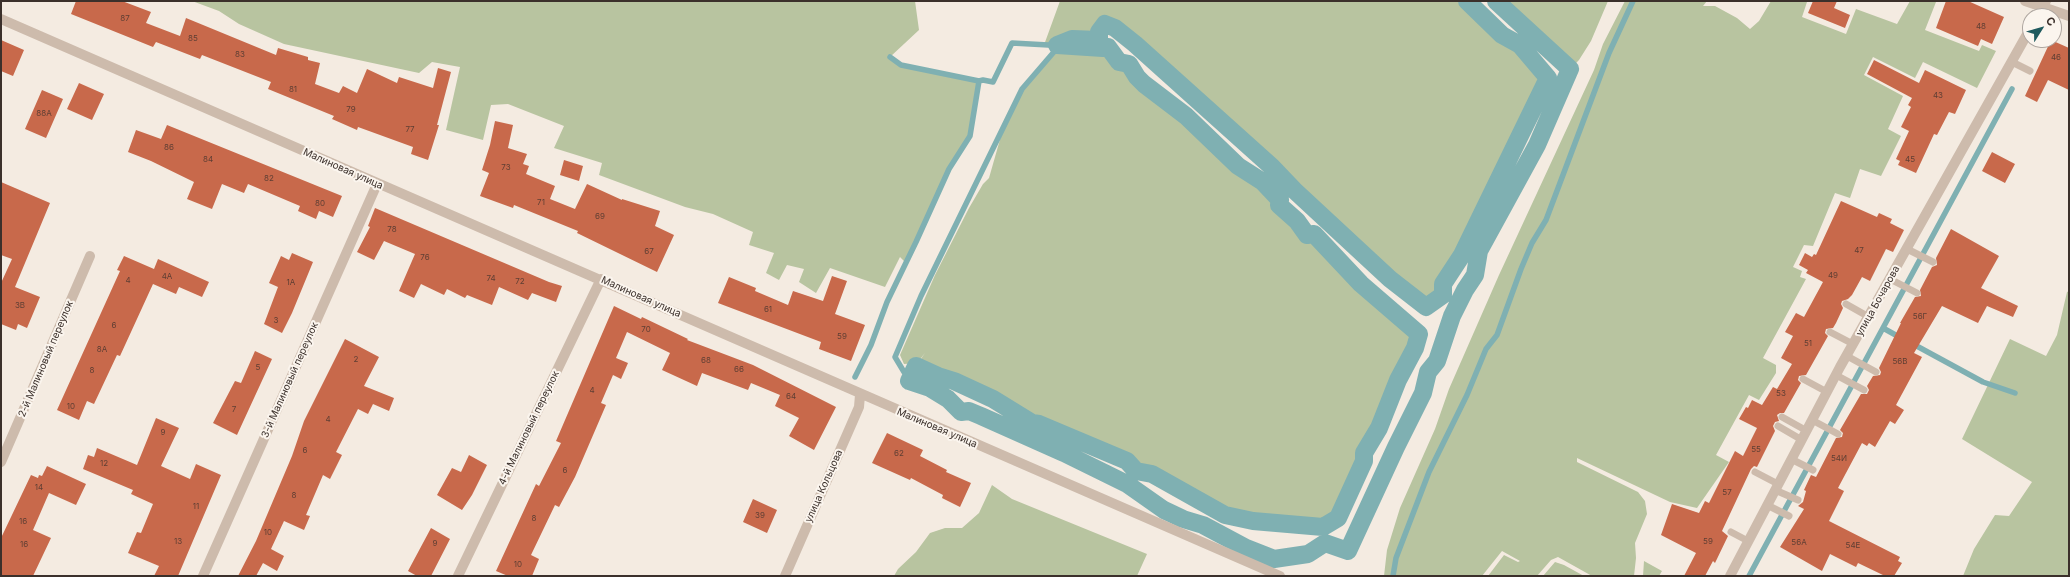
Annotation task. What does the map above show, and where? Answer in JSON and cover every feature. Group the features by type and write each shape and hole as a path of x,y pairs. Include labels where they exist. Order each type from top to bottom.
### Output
{"street":[{"path":"2025,1 2042,8"},
{"name":"Малиновая улица","path":"1,19 377,184 601,279 860,395 1280,576"},
{"name":"улица Бочарова","path":"1730,576 1853,344 2022,44"},
{"name":"3-й Малиновый переулок","path":"203,576 377,184"},
{"name":"2-й Малиновый переулок","path":"1,462 90,256"},
{"name":"4-й Малиновый переулок","path":"458,576 601,279"},
{"name":"улица Кольцова","path":"785,576 859,407 860,395"}],"lane":[{"path":"2012,62 2030,71"},
{"path":"1907,249 1933,262"},
{"path":"1890,279 1917,293"},
{"path":"1846,304 1869,317"},
{"path":"1830,332 1853,344"},
{"path":"1847,356 1876,372"},
{"path":"1836,375 1864,390"},
{"path":"1803,379 1827,392"},
{"path":"1782,417 1807,431"},
{"path":"1812,420 1838,434"},
{"path":"1778,426 1802,440"},
{"path":"1791,459 1813,470"},
{"path":"1755,472 1798,500"},
{"path":"1767,505 1789,516"},
{"path":"1731,532 1748,541"}],"green space":[{"path":"192,1 915,1 919,30 890,57 901,65 979,81 970,136 949,169 906,263 900,257 885,287 830,268 816,293 799,282 804,269 787,265 779,280 766,273 774,253 749,245 753,232 713,214 685,207 599,175 602,163 554,148 564,126 508,104 491,105 483,140 446,130 460,67 432,62 419,73 284,44 239,24 219,11"},
{"path":"1060,1 1467,1 1502,35 1520,45 1548,78 1462,255 1443,284 1443,295 1426,307 1390,279 1294,190 1272,167 1135,44 1115,28 1104,25 1099,32 1099,40 1072,39 1057,45 1044,45"},
{"path":"1496,1 1608,1 1591,41 1579,60 1570,69"},
{"path":"1625,1 1707,1 1703,6 1715,6 1737,18 1750,29 1759,21 1771,1 1806,1 1807,2 1802,17 1846,34 1856,9 1897,24 1910,1 1933,1 1936,2 1925,30 1979,51 1982,45 1996,51 1977,88 1923,62 1915,78 1873,57 1864,75 1903,96 1888,129 1901,136 1881,176 1860,169 1850,198 1835,193 1813,246 1804,245 1793,267 1802,271 1800,277 1806,279 1763,358 1776,365 1776,373 1759,400 1749,395 1716,455 1729,462 1697,508 1670,502 1577,458 1577,462 1638,492 1645,501 1647,514 1635,543 1636,558 1634,576 1592,576 1558,557 1551,560 1537,576 1488,576 1504,555 1518,562 1520,561 1502,551 1482,576 1384,576 1387,550 1400,508 1435,429 1449,389 1499,275 1594,70 1603,44"},
{"path":"1062,46 1108,47 1119,62 1129,64 1137,77 1144,84 1186,116 1238,166 1263,182 1280,200 1280,205 1297,221 1307,235 1314,234 1361,284 1419,334 1415,348 1398,380 1379,428 1364,453 1364,461 1338,518 1323,527 1253,521 1225,515 1152,474 1136,471 1126,461 1039,424 1032,423 993,399 916,366 925,353 917,363 904,364 900,355 935,275 969,208 983,184 989,178 1005,122 1022,89"},
{"path":"2069,291 2069,576 1963,576 1974,549 1995,515 2009,516 2032,482 1962,439 2010,339 2046,356 2057,335 2067,292"},
{"path":"992,485 1012,499 1147,554 1137,576 894,576 898,569 916,552 930,533 945,528 962,528 979,513"},
{"path":"1644,561 1662,571 1659,576 1643,576"},
{"path":"1555,562 1564,565 1584,576 1543,576"}],"building":[{"path":"76,1 122,1 151,12 146,23 180,36 186,18 276,55 278,48 308,57 308,60 320,63 315,84 339,93 343,86 357,93 367,69 397,83 399,77 433,88 438,68 451,72 437,125 439,125 428,160 411,154 413,147 358,127 357,130 332,119 334,116 268,89 271,82 202,55 200,59 156,42 153,47 71,14"},
{"path":"1813,1 1837,1 1834,8 1850,15 1845,28 1808,13"},
{"path":"1946,1 1968,1 2004,17 1992,44 1981,39 1978,46 1936,28"},
{"path":"1,40 24,50 13,76 1,71"},
{"path":"2062,45 2069,48 2069,90 2048,80 2037,102 2025,96 2047,48 2062,48"},
{"path":"1874,60 1919,83 1925,70 1966,90 1955,114 1949,112 1937,135 1934,134 1916,173 1898,165 1900,161 1896,159 1909,131 1901,127 1911,107 1908,105 1912,98 1867,74"},
{"path":"79,83 104,94 92,120 67,109"},
{"path":"42,90 63,99 46,138 25,129"},
{"path":"495,121 513,125 508,148 527,154 523,164 529,166 526,174 555,186 550,199 575,209 587,184 622,200 660,211 655,226 674,235 657,272 577,233 578,231 514,205 513,208 480,196 489,173 482,170 490,145"},
{"path":"167,125 342,196 333,217 319,211 316,219 298,211 300,206 248,184 244,193 222,184 212,209 187,199 194,182 151,161 128,152 136,130 161,139"},
{"path":"1992,152 2015,164 2005,183 1982,171"},
{"path":"564,160 583,166 579,181 560,175"},
{"path":"1,182 50,203 15,287 40,297 27,328 18,324 16,330 1,324 1,283 12,259 1,255"},
{"path":"1841,201 1877,217 1879,213 1892,219 1890,223 1904,230 1893,252 1886,249 1870,281 1862,277 1852,295 1848,299 1842,301 1841,304 1843,308 1836,323 1833,328 1826,329 1825,333 1828,336 1806,375 1799,376 1798,380 1801,383 1784,413 1777,415 1779,421 1775,422 1773,426 1775,431 1757,467 1754,466 1751,469 1722,531 1728,536 1715,563 1713,561 1705,576 1684,576 1696,553 1661,535 1672,504 1699,513 1705,501 1709,503 1735,451 1743,456 1757,428 1739,419 1746,407 1748,408 1752,400 1762,405 1773,387 1777,389 1792,364 1781,358 1793,336 1785,332 1796,313 1804,317 1823,282 1806,273 1808,270 1799,265 1805,253 1812,257 1814,254 1816,255"},
{"path":"375,208 549,282 562,286 556,302 532,293 528,300 499,287 492,305 467,295 465,298 447,289 444,295 421,284 414,298 399,291 415,254 384,241 374,260 357,252 370,227 368,226"},
{"path":"1951,229 1999,256 1981,288 2018,306 2013,317 1987,306 1978,323 1942,306 1914,353 1922,357 1896,405 1904,410 1895,424 1890,421 1875,447 1869,443 1867,446 1862,443 1838,488 1844,491 1829,521 1900,557 1898,561 1902,563 1894,576 1885,576 1858,563 1856,567 1830,554 1822,571 1780,547 1804,509 1798,506 1803,502 1806,491 1804,490 1811,475 1816,477 1836,438 1842,437 1843,433 1840,430 1861,394 1867,394 1869,390 1867,386 1873,376 1880,375 1881,372 1879,368 1900,323 1915,297 1921,296 1920,290 1932,267 1937,265 1936,258"},
{"path":"292,253 313,262 282,333 264,324 278,287 269,283 281,256 289,260"},
{"path":"124,256 154,269 158,259 209,282 202,297 179,287 176,294 153,284 120,356 117,355 94,404 87,401 79,420 57,410 120,271 117,270"},
{"path":"832,276 847,281 835,314 865,325 851,361 819,349 821,342 718,303 729,277 756,288 755,291 788,305 793,291 823,301"},
{"path":"614,306 641,319 642,317 688,339 687,340 753,365 836,407 814,450 789,436 799,418 775,406 780,395 751,383 748,390 702,373 697,386 662,370 670,353 627,332 616,358 628,363 621,379 613,375 601,403 606,405 575,477 559,507 555,505 531,555 539,559 532,576 508,576 496,571 536,484 539,486 561,443 556,441"},
{"path":"345,339 379,357 364,386 394,398 389,411 373,404 368,414 358,409 336,452 342,455 330,479 323,475 306,515 310,516 304,530 284,521 271,549 284,556 277,571 263,563 256,576 238,576 256,541 292,456 304,421"},
{"path":"255,351 272,359 237,435 213,423 235,381 241,383"},
{"path":"156,418 179,428 161,466 190,479 196,464 221,475 178,576 154,576 159,566 128,553 137,532 141,533 153,504 131,494 133,490 83,469 88,455 94,457 97,448 137,465"},
{"path":"887,433 923,450 920,456 947,470 946,472 971,483 960,507 942,498 943,495 911,478 910,480 872,463"},
{"path":"469,455 487,465 472,495 462,510 437,495 452,468 461,472"},
{"path":"47,466 86,484 76,505 49,493 33,530 51,538 33,576 1,576 1,538 31,475 38,478 39,475 42,476"},
{"path":"753,499 777,510 767,533 743,522"},
{"path":"431,528 450,539 431,576 417,576 408,571"}],"waterway":[{"path":"1467,1 1502,35 1520,45 1548,78 1462,255 1443,284 1443,295 1426,307 1390,279 1294,190 1272,167 1135,44 1115,28 1105,24 1099,32 1099,40 1072,39 1057,45 1108,47 1119,62 1129,64 1137,77 1144,84 1186,116 1238,166 1263,182 1280,200 1279,205 1297,221 1307,235 1314,234 1361,284 1419,334 1415,348 1398,380 1379,428 1364,453 1364,461 1338,518 1323,527 1253,521 1225,515 1152,474 1136,471 1127,461 1039,424 1032,423 993,399 954,381 938,376 916,366 909,381 930,388 948,399 961,412 969,411 1064,453 1127,484 1164,510 1183,519 1203,525 1246,548 1274,559 1308,554 1325,543 1348,551 1396,447 1423,393 1428,372 1437,361 1452,316 1465,290 1475,275 1479,251 1537,145 1570,69 1496,1"},
{"path":"1393,576 1396,558 1429,472 1467,395 1486,349 1497,335 1521,269 1532,243 1546,220 1609,53 1633,1"},
{"path":"979,81 983,80 993,82 1012,43 1103,48 1108,47"},
{"path":"918,380 904,372 895,357 921,296 1022,89 1059,46"},
{"path":"855,377 871,345 887,302 949,169 970,136 979,81 901,65 890,57"},
{"path":"1749,576 2012,89"},
{"path":"1883,328 1901,338"},
{"path":"1913,344 1983,382 2015,393"}]}
